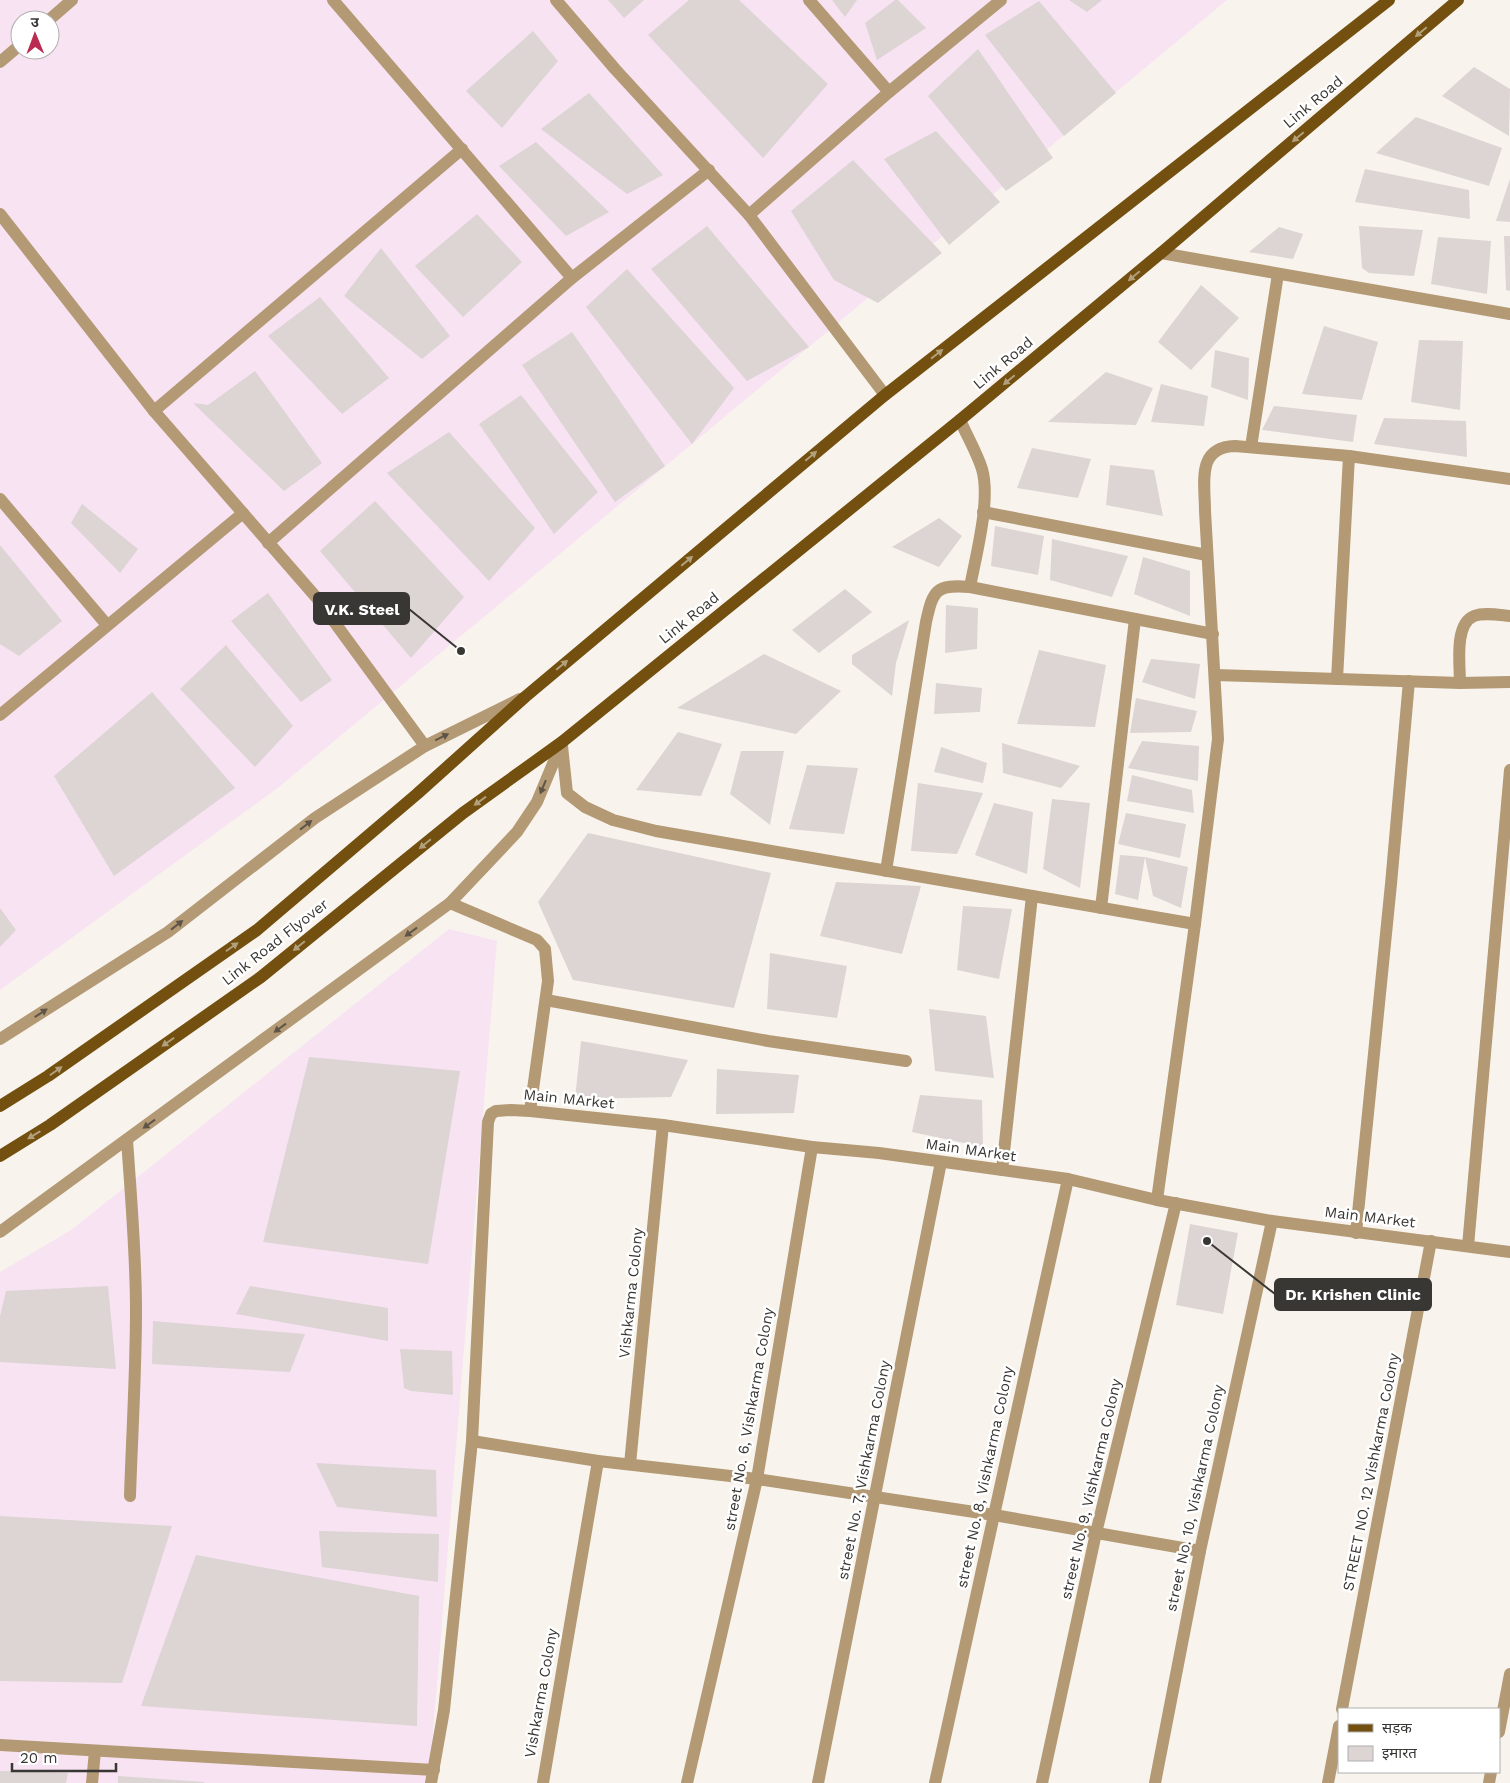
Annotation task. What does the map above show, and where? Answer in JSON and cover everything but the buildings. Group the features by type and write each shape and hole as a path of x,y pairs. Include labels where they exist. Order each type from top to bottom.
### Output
{"main road":[{"path":"525,696 885,395 1389,0"},
{"name":"Link Road","path":"562,742 960,420 1161,254 1458,0"},
{"name":"Link Road Flyover","path":"0,1106 48,1076 257,930 417,794 525,696"},
{"name":"Link Road Flyover","path":"0,1156 50,1125 261,977 463,813 562,742"}],"street":[{"path":"60,10 72,0"},
{"path":"333,0 572,278"},
{"path":"556,0 615,69 749,215 885,395"},
{"path":"809,0 889,92"},
{"path":"749,215 889,92 1001,0"},
{"path":"0,62 10,54"},
{"path":"154,411 462,150"},
{"path":"268,543 572,278 709,170"},
{"path":"0,214 154,411 316,597 425,746"},
{"path":"1161,254 1510,314"},
{"path":"1251,447 1278,274"},
{"path":"960,420 982,469 985,488 983,512 970,587"},
{"path":"1157,1200 1195,924 1218,738 1208,555 1206,463 1213,452 1224,446 1251,447 1349,456 1510,479"},
{"path":"1337,679 1349,456"},
{"path":"0,500 107,625"},
{"path":"983,512 1208,555"},
{"path":"0,715 244,513"},
{"path":"886,871 931,600 939,590 952,586 970,587 1213,634"},
{"path":"1460,682 1460,638 1462,628 1466,622 1474,616 1485,614 1510,616"},
{"path":"1101,908 1135,619"},
{"path":"1215,675 1510,682"},
{"path":"1356,1233 1409,681"},
{"path":"0,1039 168,932 315,818 425,746 525,696"},
{"path":"562,742 567,793 585,807 613,820 656,831 1195,924"},
{"path":"0,1232 450,903 517,832 537,802 562,742"},
{"path":"1468,1246 1510,770"},
{"path":"1002,1170 1032,896"},
{"path":"450,903 537,940 545,949 548,981 530,1111"},
{"path":"546,1000 768,1041 906,1061"},
{"name":"Main MArket","path":"472,1441 488,1122 490,1114 496,1111 530,1111 663,1125 812,1147 879,1153 1068,1179 1157,1200 1272,1221 1510,1252"},
{"name":"Vishkarma Colony","path":"630,1464 663,1125"},
{"path":"127,1140 136,1309 130,1496"},
{"name":"street No. 6, Vishkarma Colony","path":"687,1783 757,1479 812,1147"},
{"name":"street No. 7, Vishkarma Colony","path":"818,1783 876,1498 941,1162"},
{"name":"street No. 8, Vishkarma Colony","path":"935,1783 1068,1179"},
{"name":"street No. 9, Vishkarma Colony","path":"1042,1783 1096,1533 1176,1203"},
{"name":"street No. 10, Vishkarma Colony","path":"1155,1783 1200,1551 1272,1221"},
{"path":"0,1243 13,1224"},
{"name":"STREET NO. 12 Vishkarma Colony","path":"1342,1708 1431,1241"},
{"path":"0,1745 432,1777 444,1710 472,1441 598,1461 757,1479 1200,1551"},
{"name":"Vishkarma Colony","path":"542,1783 598,1461"},
{"path":"1500,1727 1510,1674"},
{"path":"1328,1783 1338,1731"},
{"path":"92,1783 95,1752"}],"shaded area":[{"path":"0,0 1227,0 279,787 0,990"},
{"path":"449,929 497,941 429,1783 0,1783 0,1272 71,1230"}],"place":[{"name":"V.K. Steel","path":"461,651"},
{"name":"Dr. Krishen Clinic","path":"1207,1241"}]}
